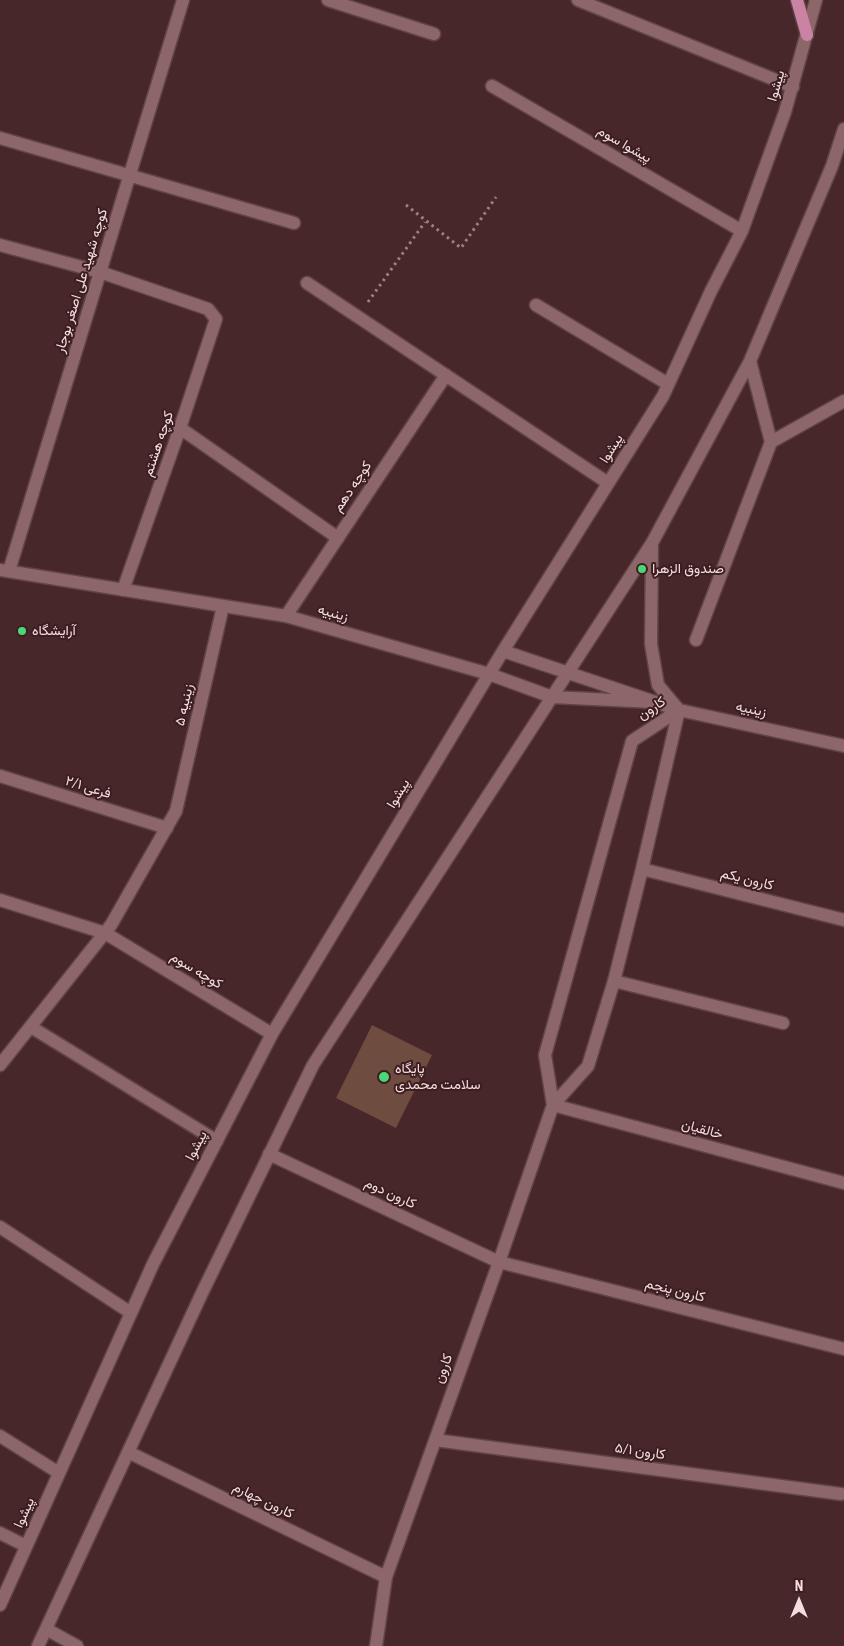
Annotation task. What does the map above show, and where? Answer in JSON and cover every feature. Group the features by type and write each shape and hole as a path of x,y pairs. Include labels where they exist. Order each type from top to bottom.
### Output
{"main road":[{"path":"798,0 806,35"}],"street":[{"name":"کوچه شهید علی اصغر بوجار","path":"5,570 130,176 183,0"},
{"path":"328,0 434,34"},
{"path":"578,0 793,87"},
{"name":"پیشوا","path":"0,1605 153,1264 272,1034 503,651 663,396 711,291 742,231 793,87 816,0"},
{"name":"پیشوا سوم","path":"492,86 742,231"},
{"path":"38,1646 202,1293 313,1065 652,543 750,361 838,168 844,129"},
{"path":"0,138 294,224"},
{"path":"0,244 100,272"},
{"name":"کوچه هشتم","path":"100,272 208,309 216,319 123,590"},
{"path":"307,283 608,483"},
{"path":"536,305 668,384"},
{"path":"696,640 771,442 750,361"},
{"name":"کوچه دهم","path":"286,616 446,375"},
{"path":"771,442 844,401"},
{"path":"180,428 338,538"},
{"path":"652,543 651,644 658,685 679,710"},
{"name":"زینبیه","path":"5,570 286,616 489,674 552,698 653,702"},
{"name":"زینبیه ۵","path":"0,1065 105,933 176,811 223,606"},
{"name":"زینبیه","path":"503,651 679,710 844,746"},
{"name":"کارون","path":"376,1646 386,1577 553,1105 588,1066 614,981 679,710"},
{"name":"کارون","path":"553,1105 545,1055 632,741 679,710"},
{"name":"فرعی ۲/۱","path":"0,776 167,828"},
{"name":"کارون یکم","path":"642,869 844,920"},
{"name":"کوچه سوم","path":"0,900 105,933 272,1034"},
{"path":"614,981 783,1023"},
{"path":"31,1027 216,1141"},
{"name":"خالقیان","path":"553,1105 844,1184"},
{"name":"کارون دوم","path":"269,1154 499,1262"},
{"path":"0,1227 131,1313"},
{"name":"کارون پنجم","path":"499,1262 844,1349"},
{"path":"0,1436 59,1473"},
{"name":"کارون ۵/۱","path":"435,1440 841,1494"},
{"name":"کارون چهارم","path":"128,1452 386,1577"},
{"path":"0,1533 26,1546"},
{"path":"46,1629 77,1646"}],"path":[{"path":"406,205 425,222 461,248 496,197"},
{"path":"358,316 425,222"}],"building":[{"name":"پایگاه سلامت محمدی","path":"372,1025 432,1055 396,1128 336,1098"}],"place":[{"name":"صندوق الزهرا","path":"642,569"},
{"name":"آرایشگاه","path":"22,631"},
{"name":"پایگاه سلامت محمدی","path":"384,1077"}]}
